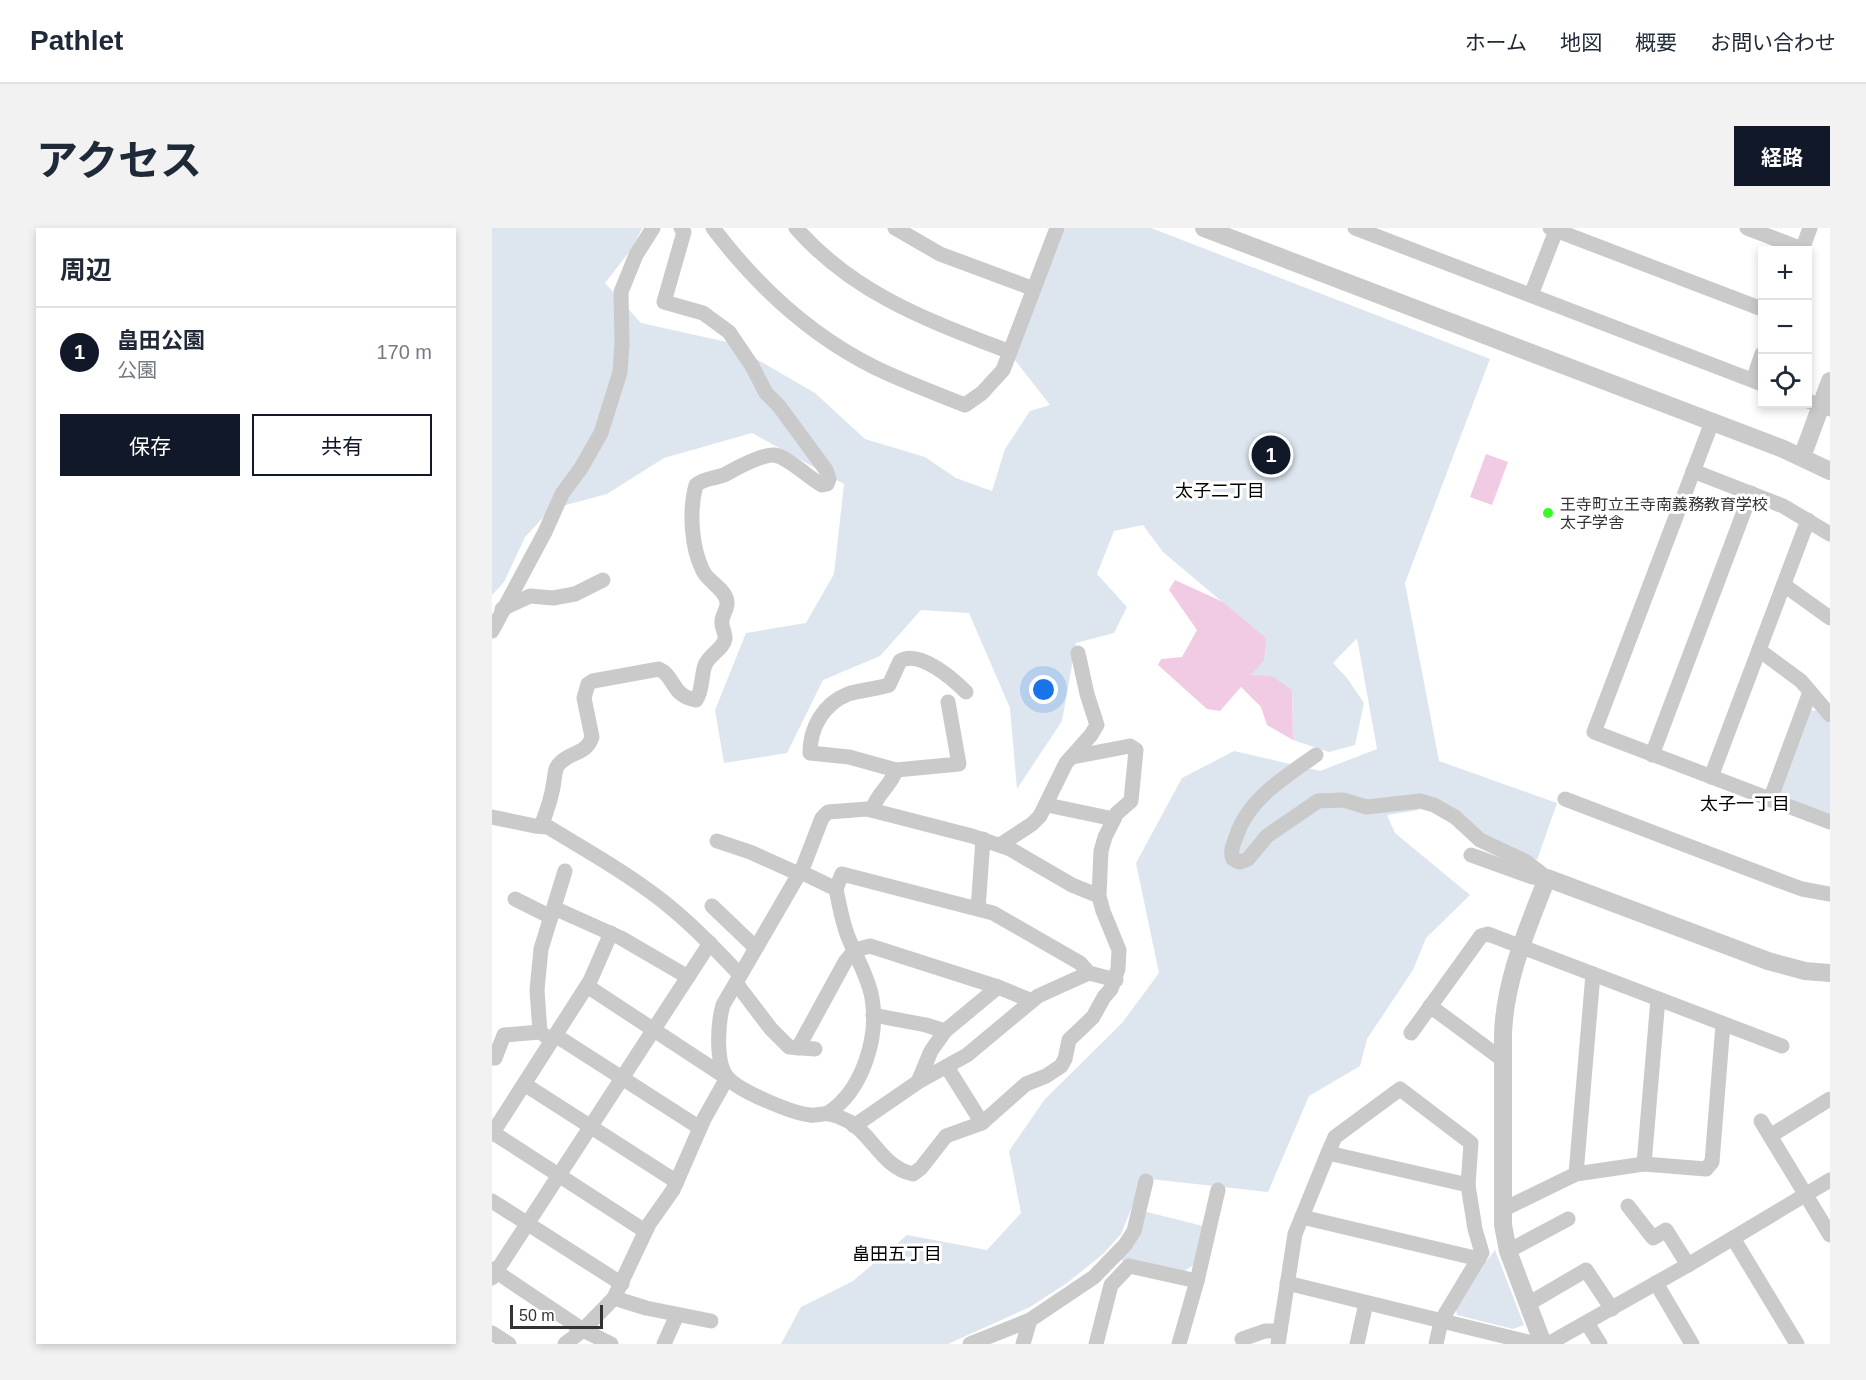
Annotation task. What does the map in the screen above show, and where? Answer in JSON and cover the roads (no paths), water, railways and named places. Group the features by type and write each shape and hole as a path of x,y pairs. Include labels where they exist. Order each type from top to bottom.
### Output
{"street":[{"path":"492,631 545,532 562,494 581,468 601,433 620,372 621,292 636,255 653,228"},
{"path":"713,228 753,276 796,316 831,342 853,356 902,380 965,405 997,378 1010,352 1056,228"},
{"path":"796,228 837,267 887,301 1010,352"},
{"path":"895,228 940,254 1034,290"},
{"path":"1204,228 1229,232 1802,457 1830,471"},
{"path":"1355,228 1758,382"},
{"path":"1747,228 1792,246"},
{"path":"1803,246 1810,228"},
{"path":"541,826 551,800 557,766 588,747 592,737 584,698 588,684 593,681 659,669 664,671 682,696 696,700 700,695 705,664 723,644 725,638 721,626 727,603 725,596 702,570 697,553 693,510 696,484 702,479 718,477 739,465 768,455 776,455 786,460 822,485 827,484 829,479 826,470 779,406 766,393 752,366 729,332 703,313 664,302 686,229"},
{"path":"1531,295 1554,229 1758,307"},
{"path":"1802,457 1819,405 1830,381"},
{"path":"1712,422 1594,732 1830,822"},
{"path":"1693,471 1783,506 1830,534"},
{"path":"1652,754 1751,493"},
{"path":"1711,777 1808,520"},
{"path":"502,609 530,596 554,598 575,594 603,580"},
{"path":"1784,585 1830,618"},
{"path":"1759,650 1790,672 1830,715"},
{"path":"1000,845 1032,824 1047,805 1058,777 1071,757 1097,725 1086,694 1078,653"},
{"path":"948,702 959,764 896,770 836,755 810,753 810,740 815,723 822,714 848,695 890,685 903,658 934,665 950,676 966,692"},
{"path":"1770,800 1810,692"},
{"path":"828,1113 849,1121 886,1159 906,1172 913,1173 921,1168 946,1136 982,1123 1026,1084 1046,1076 1061,1066 1070,1040 1093,1017 1116,980 1119,950 1103,911 1100,896 1101,851 1117,813 1131,801 1136,750 1130,746 1071,757"},
{"path":"1316,756 1258,799 1238,829 1231,852 1233,859 1240,862 1248,859 1267,836 1318,801 1342,800 1367,807 1420,801 1434,805 1455,817 1480,840 1525,861 1547,878"},
{"path":"872,810 879,794 889,786 896,770"},
{"path":"1565,799 1802,889 1830,894"},
{"path":"1047,805 1114,819"},
{"path":"728,1078 721,1063 719,1018 723,1005 800,873 822,818 828,812 872,810 983,839 1000,845 1072,885 1100,896"},
{"path":"492,817 548,827 660,899 710,943 738,979 771,1029 789,1047 815,1049"},
{"path":"978,909 983,839"},
{"path":"717,841 750,852 836,889"},
{"path":"1471,855 1532,877 1547,878 1768,961 1804,971 1830,973"},
{"path":"549,1036 538,971 541,949 565,871"},
{"path":"587,986 756,1095 796,1112 812,1115 828,1113 839,1106 862,1073 868,1055 873,1015 872,998 861,962 847,934 836,889 842,874 993,913 1080,963 1089,973 1116,980"},
{"path":"1547,878 1521,946 1506,999 1503,1060 1502,1209 1508,1251 1545,1344 1612,1309 1830,1180"},
{"path":"515,899 611,933 688,977"},
{"path":"712,906 756,948"},
{"path":"611,933 587,986 549,1036 524,1084 492,1133 645,1231"},
{"path":"1410,1033 1481,936 1488,934 1782,1046"},
{"path":"611,1344 583,1330 493,1273 559,1176 710,943"},
{"path":"798,1048 845,962 855,950 870,946 998,987 1032,1001"},
{"path":"854,1126 918,1082 947,1067 975,1048 1038,996 1089,973"},
{"path":"1576,1174 1593,974"},
{"path":"918,1082 931,1051 945,1031 998,987"},
{"path":"1644,1164 1658,999"},
{"path":"1430,1006 1503,1060"},
{"path":"873,1015 945,1031"},
{"path":"1502,1209 1576,1174 1644,1164 1706,1169 1712,1162 1723,1024"},
{"path":"492,1058 495,1058 504,1035 549,1036 622,1078 700,1128"},
{"path":"947,1067 982,1123"},
{"path":"565,1344 583,1330 614,1298 645,1231 674,1190 700,1128 728,1078"},
{"path":"524,1084 677,1182"},
{"path":"1242,1339 1265,1331 1279,1338 1295,1234 1335,1137 1400,1089 1471,1143 1468,1185 1475,1229 1482,1253 1441,1321 1436,1344"},
{"path":"1770,1136 1830,1100"},
{"path":"1761,1121 1830,1235"},
{"path":"1328,1153 1468,1185"},
{"path":"970,1344 1030,1320 1094,1277 1134,1231 1146,1180"},
{"path":"1179,1344 1197,1281 1218,1190"},
{"path":"492,1201 622,1284"},
{"path":"1628,1206 1653,1238 1666,1230 1688,1265"},
{"path":"1302,1217 1479,1259"},
{"path":"1508,1251 1568,1219"},
{"path":"1733,1238 1797,1344"},
{"path":"1109,1262 1119,1276"},
{"path":"1096,1344 1111,1285 1129,1266 1197,1281"},
{"path":"1528,1304 1586,1270 1612,1309"},
{"path":"1287,1283 1536,1344"},
{"path":"1656,1283 1692,1344"},
{"path":"614,1298 646,1308 711,1321"},
{"path":"1357,1344 1366,1303"},
{"path":"664,1344 677,1315"},
{"path":"1023,1344 1030,1320"},
{"path":"1587,1323 1600,1344"},
{"path":"492,1333 509,1344"}],"place":[{"name":"畠田公園","path":"1271,455"},
{"name":"王寺町立王寺南義務教育学校 太子学舎","path":"1548,513"}],"district":[{"name":"太子二丁目","path":"1220,491"},
{"name":"太子一丁目","path":"1745,804"},
{"name":"畠田五丁目","path":"897,1254"}]}
